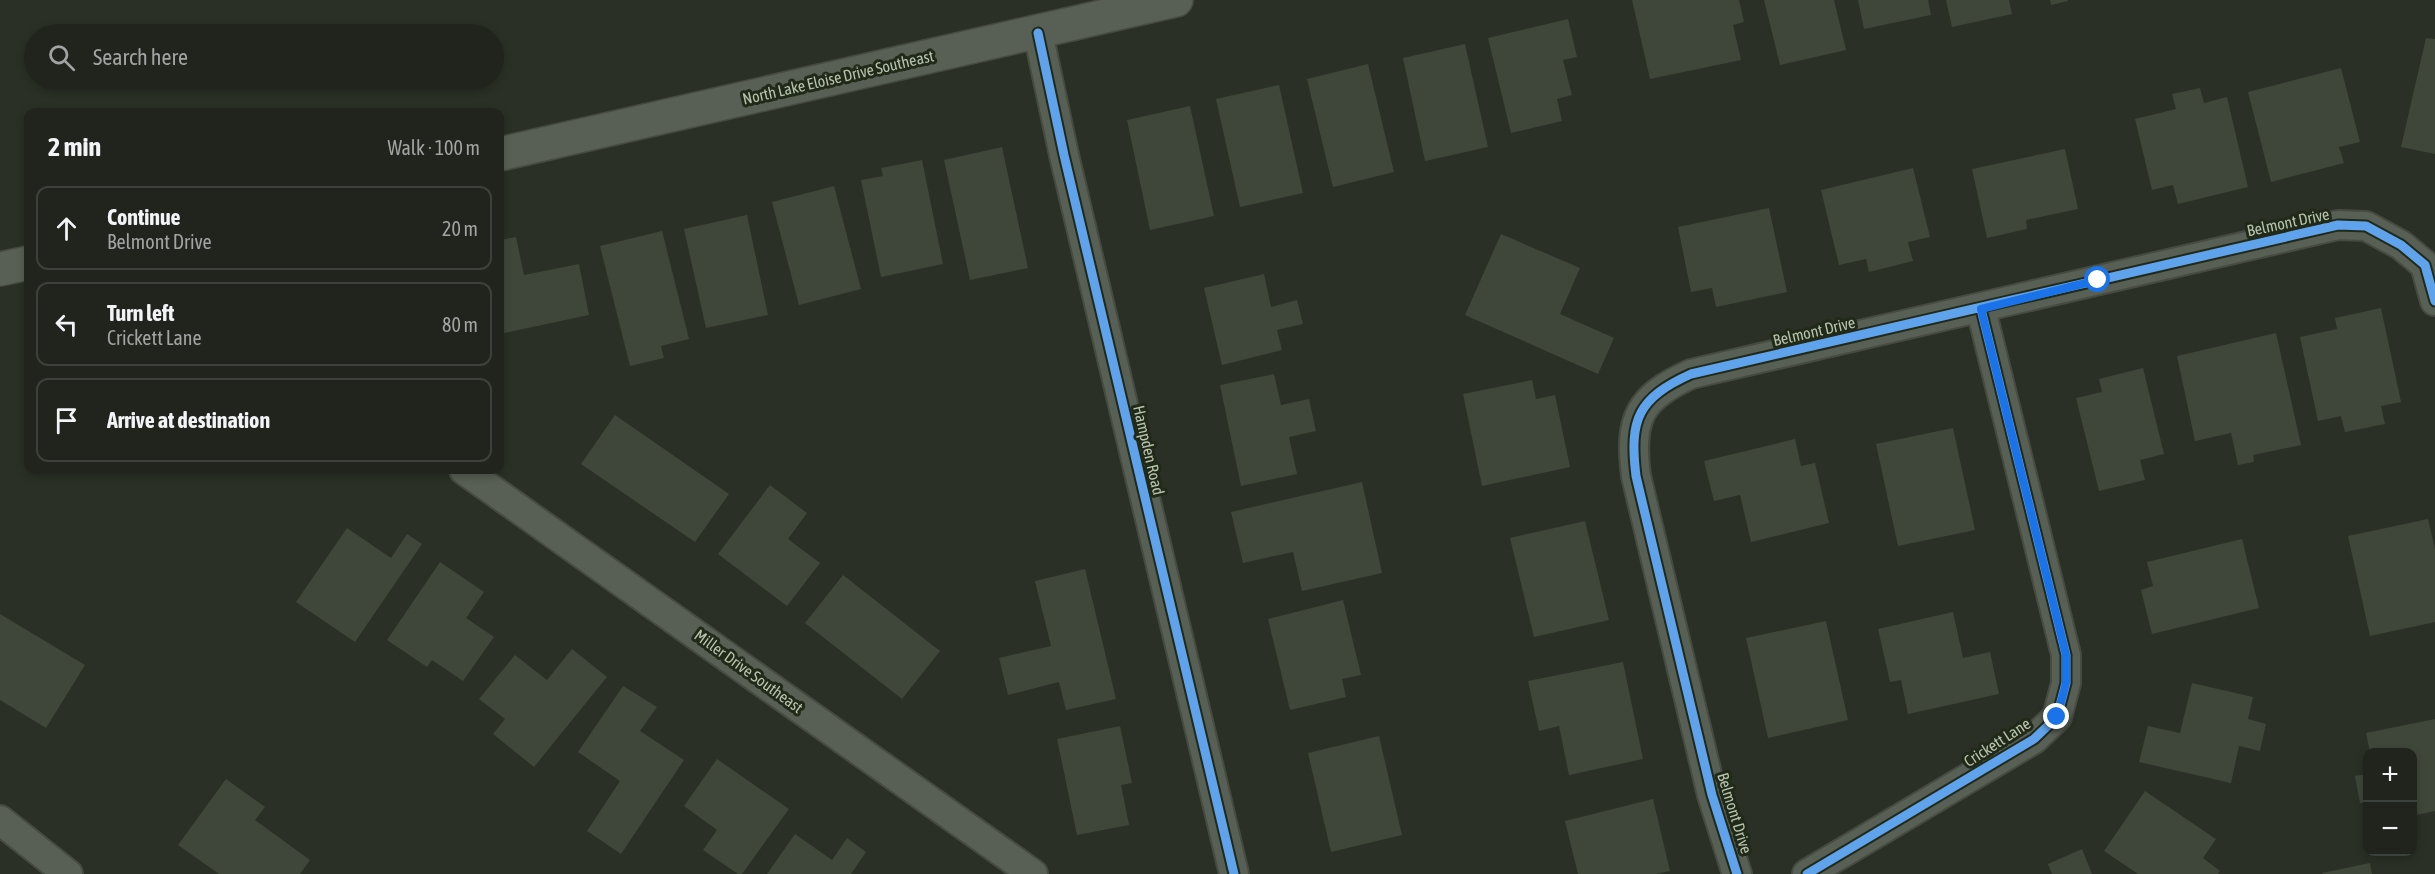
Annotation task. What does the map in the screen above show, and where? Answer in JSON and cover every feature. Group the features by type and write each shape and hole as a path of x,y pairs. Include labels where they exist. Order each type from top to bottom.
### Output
{"street":[{"name":"North Lake Eloise Drive Southeast","path":"504,153 1176,0"},
{"name":"Hampden Road","path":"1038,33 1064,154 1234,874"},
{"name":"Belmont Drive","path":"1737,874 1712,795 1636,476 1632,445 1638,418 1648,400 1672,382 1691,374 2338,225 2366,226 2402,245 2425,265 2435,301"},
{"path":"0,269 24,264"},
{"name":"Crickett Lane","path":"1807,874 2034,739 2057,717 2066,683 2066,655 1981,309"},
{"name":"Miller Drive Southeast","path":"470,474 1033,874"},
{"path":"0,820 68,874"}],"building":[{"path":"1632,0 1739,0 1744,22 1733,25 1741,60 1650,79"},
{"path":"1764,0 1834,0 1846,50 1780,65"},
{"path":"1858,0 1928,0 1931,15 1864,29"},
{"path":"1946,0 2009,0 2012,14 1952,27"},
{"path":"2050,0 2068,0 2068,1 2051,5"},
{"path":"1568,19 1577,57 1563,60 1572,95 1557,99 1562,121 1511,133 1488,38"},
{"path":"2426,38 2435,39 2435,154 2401,147"},
{"path":"1465,44 1488,147 1425,161 1403,58"},
{"path":"1368,64 1394,172 1333,187 1307,79"},
{"path":"2341,68 2360,142 2339,147 2344,163 2271,182 2248,92"},
{"path":"1279,85 1303,193 1240,207 1216,99"},
{"path":"2200,88 2204,103 2227,97 2248,187 2178,204 2173,185 2152,190 2135,119 2176,109 2172,94"},
{"path":"1190,106 1214,216 1150,230 1127,120"},
{"path":"1002,147 1028,268 970,280 944,160"},
{"path":"2065,149 2078,209 2026,220 2027,229 1987,238 1972,169"},
{"path":"922,160 943,264 881,277 861,180 883,176 881,168"},
{"path":"1913,168 1930,237 1908,242 1913,261 1869,272 1866,259 1839,265 1821,190"},
{"path":"834,186 861,289 799,305 772,202"},
{"path":"1769,208 1787,292 1716,307 1712,288 1691,292 1678,227"},
{"path":"747,215 768,315 706,328 684,229"},
{"path":"662,231 689,339 661,346 664,358 630,366 600,246"},
{"path":"1501,234 1580,268 1560,314 1614,338 1598,374 1465,315"},
{"path":"516,237 524,275 579,264 589,315 504,333 504,239"},
{"path":"1264,274 1271,307 1297,300 1303,324 1277,330 1282,350 1222,365 1204,288"},
{"path":"2381,308 2401,402 2381,406 2385,424 2345,432 2341,416 2318,421 2300,337 2337,329 2335,318"},
{"path":"2276,333 2301,445 2253,455 2254,462 2238,465 2231,433 2195,441 2177,356"},
{"path":"2143,368 2164,454 2140,460 2145,480 2099,491 2076,398 2102,392 2099,379"},
{"path":"1274,374 1281,405 1309,399 1316,431 1289,437 1297,474 1241,486 1220,385"},
{"path":"1532,380 1536,399 1555,395 1570,467 1482,486 1463,394"},
{"path":"615,415 729,494 695,542 581,464"},
{"path":"1953,428 1975,530 1898,546 1876,444"},
{"path":"1795,439 1801,466 1815,463 1829,523 1751,542 1740,495 1714,501 1704,461"},
{"path":"1362,482 1382,573 1302,591 1293,552 1243,563 1231,512"},
{"path":"770,485 807,513 788,539 820,563 787,606 718,554"},
{"path":"2428,519 2435,549 2435,622 2370,636 2348,536"},
{"path":"1585,521 1609,620 1534,637 1510,538"},
{"path":"347,528 391,558 407,534 422,544 355,642 296,602"},
{"path":"2242,539 2259,608 2152,634 2141,590 2153,586 2147,562"},
{"path":"440,562 484,592 466,618 494,637 463,681 432,660 427,667 387,640"},
{"path":"1085,569 1116,699 1066,710 1059,682 1008,695 999,658 1051,646 1035,581"},
{"path":"843,575 940,651 902,699 805,623"},
{"path":"1343,600 1361,675 1342,679 1346,697 1290,710 1268,619"},
{"path":"1953,612 1963,658 1990,652 1999,694 1908,714 1901,680 1890,682 1878,629"},
{"path":"0,614 85,665 46,728 0,700"},
{"path":"1826,621 1848,720 1768,738 1746,638"},
{"path":"572,649 607,677 534,767 493,734 505,719 479,699 515,655 547,680"},
{"path":"1623,662 1643,759 1569,775 1559,726 1539,731 1528,681"},
{"path":"2192,683 2253,697 2248,719 2266,724 2260,751 2239,746 2231,783 2139,762 2148,726 2180,733"},
{"path":"623,686 657,707 640,731 684,760 621,854 587,831 620,781 578,752"},
{"path":"2435,719 2435,811 2417,815 2417,748 2369,748 2366,733"},
{"path":"1120,726 1132,783 1121,785 1129,825 1077,835 1057,739"},
{"path":"1379,736 1402,835 1331,852 1308,753"},
{"path":"717,759 789,809 742,874 738,874 703,850 717,830 684,806"},
{"path":"2363,775 2363,803 2360,803 2355,776"},
{"path":"226,779 265,807 255,820 310,860 300,874 219,874 178,845"},
{"path":"2145,791 2216,839 2203,858 2220,871 2218,874 2138,874 2104,851"},
{"path":"1653,799 1670,871 1656,874 1578,874 1565,821"},
{"path":"795,834 832,860 847,838 866,852 851,874 767,874"},
{"path":"2082,849 2092,874 2052,874 2048,864"},
{"path":"2370,863 2372,874 2322,873"}],"cycle path":[{"path":"1038,33 1064,155 1234,874"},
{"path":"1737,874 1712,795 1636,476 1634,456 1636,425 1648,402 1659,392 1691,374 2338,225 2366,226 2401,245 2425,265 2435,301"},
{"path":"1807,874 2034,739 2057,717 2066,683 2066,655 1981,309"}],"route":[{"path":"2057,717 2066,683 2066,655 1981,309 2098,280"}]}
